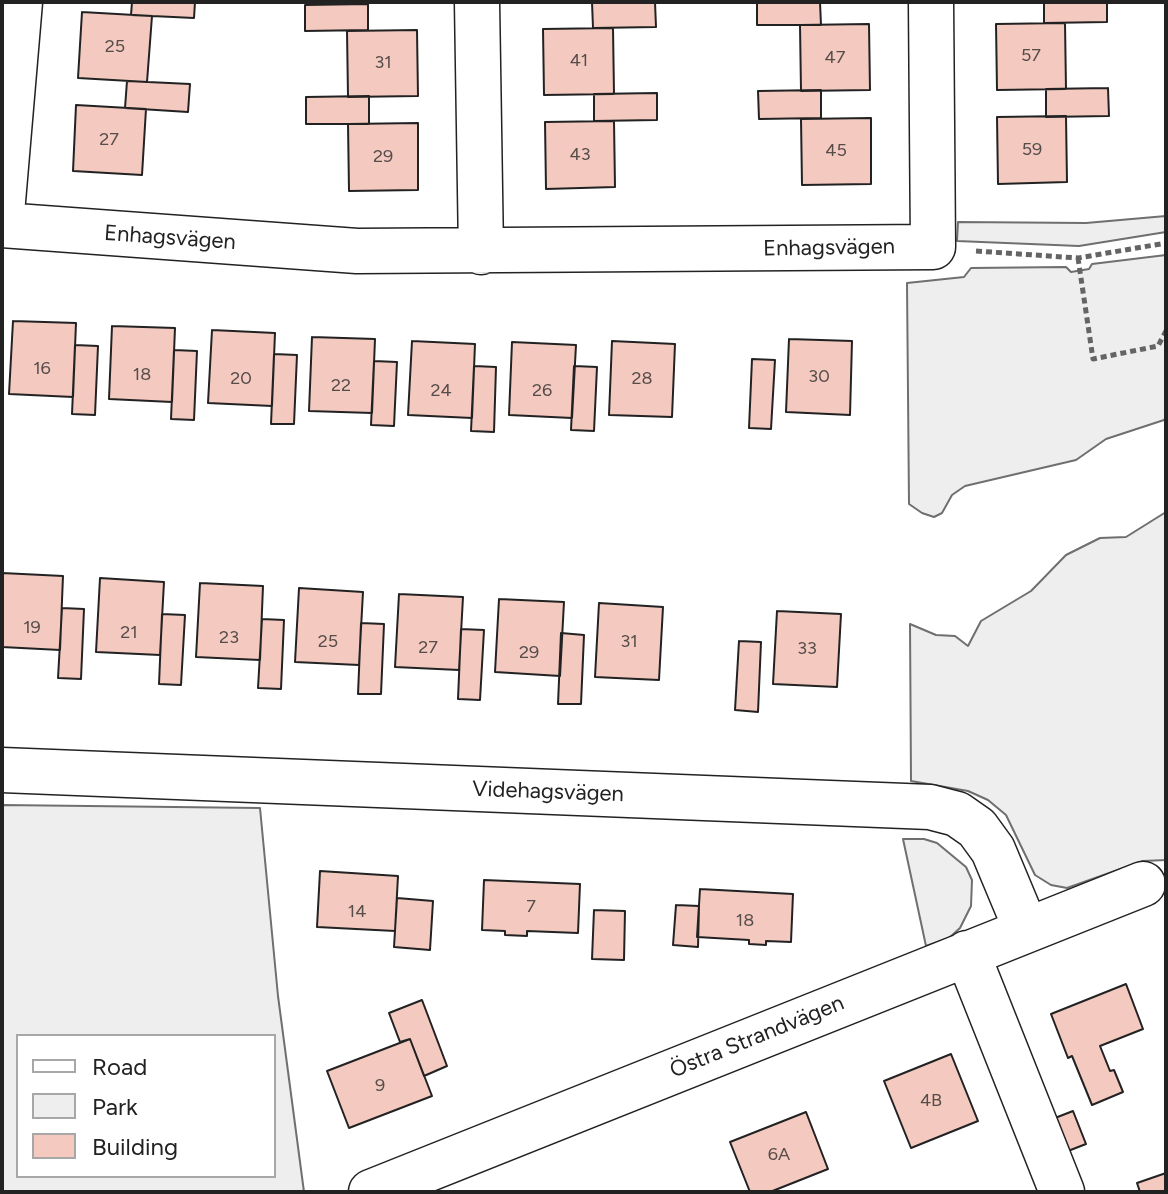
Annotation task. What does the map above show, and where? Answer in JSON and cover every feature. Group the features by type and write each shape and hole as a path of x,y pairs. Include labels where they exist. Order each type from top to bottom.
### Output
{"street":[{"path":"2,213 20,2"},
{"path":"477,2 481,252"},
{"path":"931,2 933,247"},
{"name":"Enhagsvägen","path":"2,225 357,251 933,247"},
{"name":"Videhagsvägen","path":"2,770 930,807 957,814 977,828 993,850 1026,929"},
{"name":"Östra Strandvägen","path":"371,1192 1143,884"},
{"path":"967,953 1062,1192"}],"path":[{"path":"933,247 1078,258 1166,243"},
{"path":"1078,258 1093,359 1158,346 1166,331"}],"green space":[{"path":"1166,216 1166,232 1079,246 957,241 958,222 1086,223"},
{"path":"1166,255 1164,420 1106,439 1076,460 965,486 952,495 942,513 934,517 909,504 907,283 964,277 971,268 1066,267 1071,272 1089,269 1092,264"},
{"path":"1166,512 1166,860 1143,861 1067,888 1051,885 1035,875 1006,815 988,800 968,791 911,781 910,624 936,635 955,636 968,646 981,621 1031,591 1066,555 1100,538 1126,537"},
{"path":"2,805 260,808 278,996 304,1192 2,1192"},
{"path":"903,839 924,839 937,843 966,867 972,880 971,906 960,928 949,938 926,946"}],"building":[{"path":"132,2 195,2 194,18 131,15"},
{"path":"592,2 655,2 656,27 593,28"},
{"path":"757,2 820,2 821,25 757,25"},
{"path":"1044,2 1107,2 1107,22 1044,23"},
{"path":"368,4 368,30 305,31 305,5"},
{"path":"82,12 152,16 147,82 78,78"},
{"path":"1065,23 1066,89 997,90 996,24"},
{"path":"869,24 870,90 801,91 800,25"},
{"path":"613,28 614,94 544,95 543,29"},
{"path":"417,30 418,96 348,97 347,31"},
{"path":"127,81 190,84 188,112 125,108"},
{"path":"1108,88 1109,116 1046,117 1046,89"},
{"path":"821,90 821,118 759,119 758,91"},
{"path":"657,93 657,120 594,121 594,94"},
{"path":"369,96 369,124 306,124 306,97"},
{"path":"76,105 146,109 142,175 73,171"},
{"path":"1066,116 1067,182 998,184 997,117"},
{"path":"871,118 871,184 802,185 801,119"},
{"path":"614,121 615,187 546,189 545,122"},
{"path":"418,123 418,190 349,191 348,124"},
{"path":"13,321 76,323 73,397 9,394"},
{"path":"112,326 175,328 172,402 109,399"},
{"path":"212,330 275,333 272,406 208,403"},
{"path":"312,337 375,339 372,413 309,411"},
{"path":"789,339 852,341 850,415 786,412"},
{"path":"412,341 475,344 472,418 408,415"},
{"path":"612,341 675,344 672,417 609,415"},
{"path":"512,342 576,345 572,418 509,415"},
{"path":"75,345 98,346 95,415 72,414"},
{"path":"174,350 197,351 194,420 171,419"},
{"path":"274,354 297,355 294,424 271,424"},
{"path":"752,359 775,360 771,429 749,428"},
{"path":"374,361 397,362 394,426 371,425"},
{"path":"474,366 496,367 494,432 471,431"},
{"path":"574,366 597,367 594,431 571,430"},
{"path":"2,573 63,576 60,650 2,647"},
{"path":"100,578 164,582 160,655 96,652"},
{"path":"200,583 263,586 260,660 196,657"},
{"path":"299,588 363,592 359,665 295,662"},
{"path":"399,594 463,597 459,670 395,667"},
{"path":"499,599 564,602 560,676 495,672"},
{"path":"599,603 663,607 659,680 595,677"},
{"path":"62,608 84,609 81,679 58,678"},
{"path":"777,611 841,614 837,687 773,684"},
{"path":"162,614 185,615 181,685 159,684"},
{"path":"262,619 284,620 281,689 258,688"},
{"path":"361,623 384,624 381,694 358,694"},
{"path":"461,629 484,630 480,700 458,699"},
{"path":"561,633 584,635 581,704 558,704"},
{"path":"739,641 761,642 758,712 735,710"},
{"path":"320,871 398,876 395,931 317,927"},
{"path":"484,880 580,884 578,933 527,931 527,936 482,930"},
{"path":"700,889 793,894 791,942 766,941 766,945 749,944 749,940 697,937"},
{"path":"397,898 433,901 430,950 394,947"},
{"path":"676,905 699,906 698,947 673,945"},
{"path":"594,910 625,911 624,960 592,959"},
{"path":"1126,984 1143,1029 1100,1046 1123,1092 1092,1105 1072,1056 1068,1058 1051,1014"},
{"path":"422,1000 447,1066 424,1076 410,1039 400,1042 389,1013"},
{"path":"410,1039 432,1096 349,1128 327,1071"},
{"path":"951,1054 978,1121 911,1148 884,1081"},
{"path":"1073,1111 1086,1144 1068,1151 1055,1118"},
{"path":"806,1112 828,1169 770,1192 750,1192 730,1142"},
{"path":"1166,1173 1166,1192 1140,1192 1137,1183"}]}
